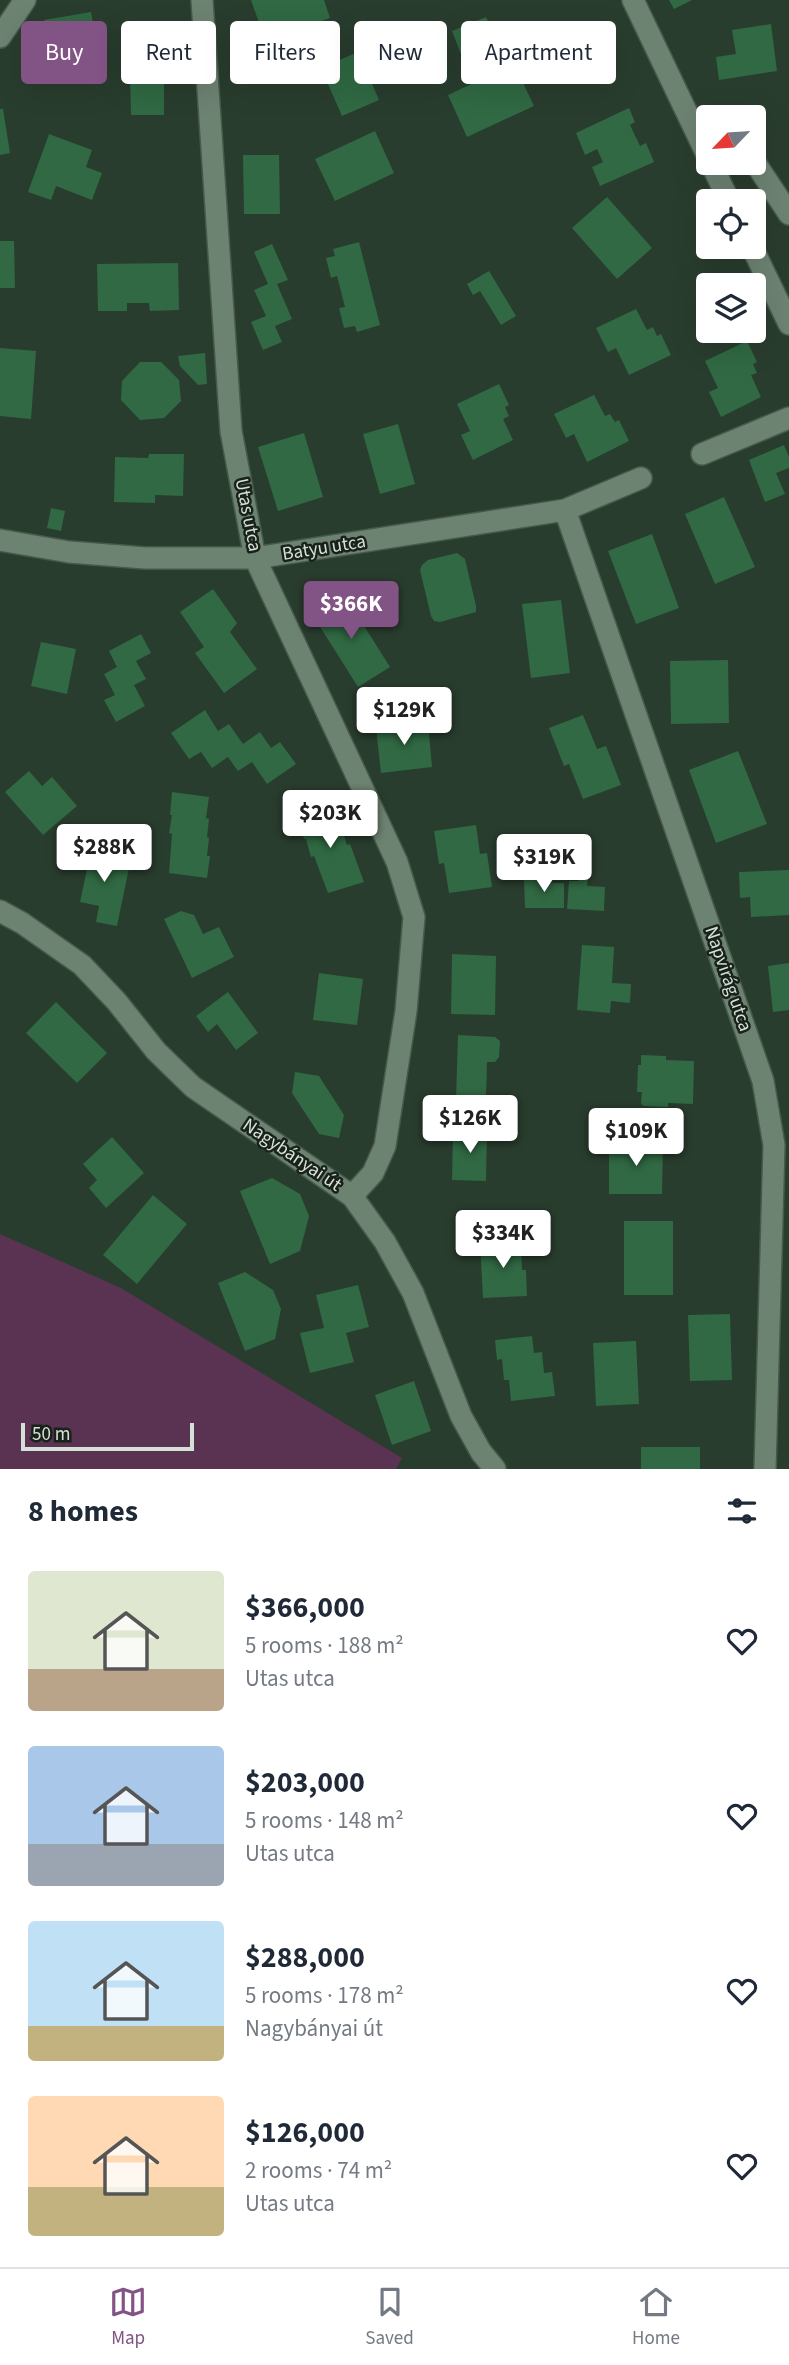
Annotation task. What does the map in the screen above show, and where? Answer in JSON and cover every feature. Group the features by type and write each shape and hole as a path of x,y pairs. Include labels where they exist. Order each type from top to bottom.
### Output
{"street":[{"path":"0,37 25,0"},
{"name":"Utas utca","path":"202,0 231,430 256,558 397,862 414,917 407,1011 386,1146 373,1173 352,1196"},
{"path":"633,0 696,128"},
{"path":"763,175 789,214"},
{"path":"758,259 789,324"},
{"path":"702,454 789,418"},
{"name":"Batyu utca","path":"0,540 69,551 145,558 256,558 565,510 641,478"},
{"name":"Napvirág utca","path":"565,510 763,1081 774,1145 765,1469"},
{"name":"Nagybányai út","path":"0,911 82,965 117,1002 156,1051 193,1087 352,1196 385,1242 413,1293 461,1416 481,1452 495,1469"}],"shaded area":[{"path":"0,1234 121,1288 402,1458 396,1469 0,1469"}],"building":[{"path":"251,0 324,0 330,18 322,21 258,21"},
{"path":"669,0 692,0 674,9"},
{"path":"91,12 93,21 44,21"},
{"path":"771,24 777,71 719,80 716,57 736,54 732,30"},
{"path":"461,27 461,54 452,31"},
{"path":"354,54 354,84 372,84 379,100 342,116 328,84 340,84 340,60"},
{"path":"130,84 164,84 164,115 131,115"},
{"path":"471,84 524,84 534,106 467,137 448,95"},
{"path":"629,108 635,122 630,125 640,146 646,143 654,162 600,186 592,167 603,162 597,149 585,155 576,133"},
{"path":"0,109 3,109 10,153 0,155"},
{"path":"375,131 394,173 335,201 315,159"},
{"path":"49,134 92,150 86,167 102,173 92,200 56,186 51,200 28,192"},
{"path":"243,155 279,155 280,214 244,214"},
{"path":"607,197 652,248 617,279 572,228"},
{"path":"0,241 14,241 15,288 0,288"},
{"path":"359,242 380,325 357,332 355,326 344,328 339,308 345,307 337,276 331,278 326,258 335,256 333,249"},
{"path":"272,244 288,280 277,284 292,319 275,326 282,342 263,350 251,322 266,316 254,290 268,284 254,252"},
{"path":"178,263 179,310 150,311 149,303 127,303 127,311 98,311 97,264"},
{"path":"489,271 516,316 501,325 480,291 473,295 467,284"},
{"path":"636,309 647,330 653,327 657,336 661,334 671,355 629,375 616,348 608,352 596,328"},
{"path":"748,343 757,362 753,364 757,373 751,375 761,397 721,417 709,392 718,388 705,361"},
{"path":"0,348 36,351 31,419 0,416"},
{"path":"205,353 207,384 198,385 180,366 178,356"},
{"path":"140,362 161,362 179,380 181,401 164,418 140,420 121,400 122,381"},
{"path":"499,384 509,405 505,407 509,416 503,419 513,440 473,460 461,435 470,431 457,404"},
{"path":"594,395 605,416 610,414 615,422 619,420 629,441 587,462 574,434 566,438 554,414"},
{"path":"398,424 415,484 380,494 363,434"},
{"path":"304,433 323,497 278,511 258,447"},
{"path":"784,445 789,457 789,468 776,473 785,494 765,502 749,460"},
{"path":"149,454 184,454 183,496 155,495 155,503 114,502 115,457 148,458"},
{"path":"724,497 755,567 715,584 685,514"},
{"path":"51,508 65,511 61,531 47,528"},
{"path":"652,534 679,608 636,624 608,551"},
{"path":"457,553 465,559 476,612 440,622 434,621 420,570 428,560"},
{"path":"213,589 237,623 230,632 257,669 224,693 195,653 204,647 180,612"},
{"path":"344,594 390,667 358,687 312,614"},
{"path":"561,600 570,673 531,678 522,604"},
{"path":"141,634 151,653 136,661 146,679 134,685 145,706 116,722 104,700 115,695 104,674 117,667 109,651"},
{"path":"41,642 76,649 67,694 31,686"},
{"path":"728,660 729,723 671,724 670,661"},
{"path":"205,710 218,731 229,724 243,744 260,732 271,748 280,742 296,764 267,784 252,762 238,771 228,757 212,768 201,752 189,759 171,733"},
{"path":"583,715 597,749 606,746 621,785 583,799 569,764 564,766 549,728"},
{"path":"428,722 432,767 381,773 376,728"},
{"path":"738,751 767,824 716,843 689,770"},
{"path":"29,771 42,786 52,777 77,806 43,835 5,792"},
{"path":"172,792 209,797 206,818 209,819 207,856 210,856 207,878 169,873"},
{"path":"332,807 364,882 328,893 314,856 311,857 297,817"},
{"path":"476,825 480,854 487,853 492,887 449,893 444,863 439,864 434,831"},
{"path":"93,841 112,846 109,863 129,868 117,926 96,922 99,906 80,902"},
{"path":"789,870 789,915 751,917 750,897 740,898 739,872"},
{"path":"579,875 588,876 587,886 605,887 604,911 567,909 569,881 578,881"},
{"path":"524,879 549,879 549,883 564,883 564,908 525,908"},
{"path":"181,911 194,915 203,934 219,927 234,957 192,978 164,919"},
{"path":"582,945 614,947 612,983 631,984 630,1003 611,1001 610,1013 577,1010"},
{"path":"452,954 496,956 495,1015 451,1014"},
{"path":"789,963 789,1010 773,1012 768,966"},
{"path":"319,973 363,979 357,1025 313,1020"},
{"path":"228,992 258,1033 236,1050 217,1024 208,1032 196,1016"},
{"path":"56,1002 107,1053 77,1083 26,1033"},
{"path":"458,1035 495,1037 500,1041 499,1057 495,1062 487,1062 486,1100 456,1099"},
{"path":"641,1055 666,1056 666,1060 694,1061 693,1104 668,1103 668,1107 641,1104 642,1092 637,1092"},
{"path":"295,1072 319,1076 344,1115 339,1138 319,1134 292,1093"},
{"path":"453,1129 487,1130 486,1181 452,1180"},
{"path":"112,1137 144,1173 106,1208 89,1188 97,1180 83,1164"},
{"path":"609,1142 663,1143 662,1194 609,1194"},
{"path":"272,1178 300,1194 309,1216 300,1251 270,1264 240,1191"},
{"path":"153,1195 187,1224 137,1284 103,1255"},
{"path":"624,1221 673,1221 673,1295 624,1295"},
{"path":"521,1240 522,1270 526,1270 527,1296 483,1298 480,1242"},
{"path":"245,1272 273,1290 281,1309 275,1339 245,1351 218,1283"},
{"path":"358,1285 369,1327 346,1333 354,1362 310,1373 300,1333 324,1328 316,1295"},
{"path":"730,1314 732,1380 690,1381 688,1315"},
{"path":"532,1336 534,1353 542,1352 544,1373 552,1372 555,1396 511,1401 509,1380 504,1380 502,1359 497,1360 495,1340"},
{"path":"636,1341 639,1404 596,1406 593,1343"},
{"path":"414,1381 431,1431 392,1445 375,1395"},
{"path":"641,1447 700,1447 700,1469 641,1469"}]}
